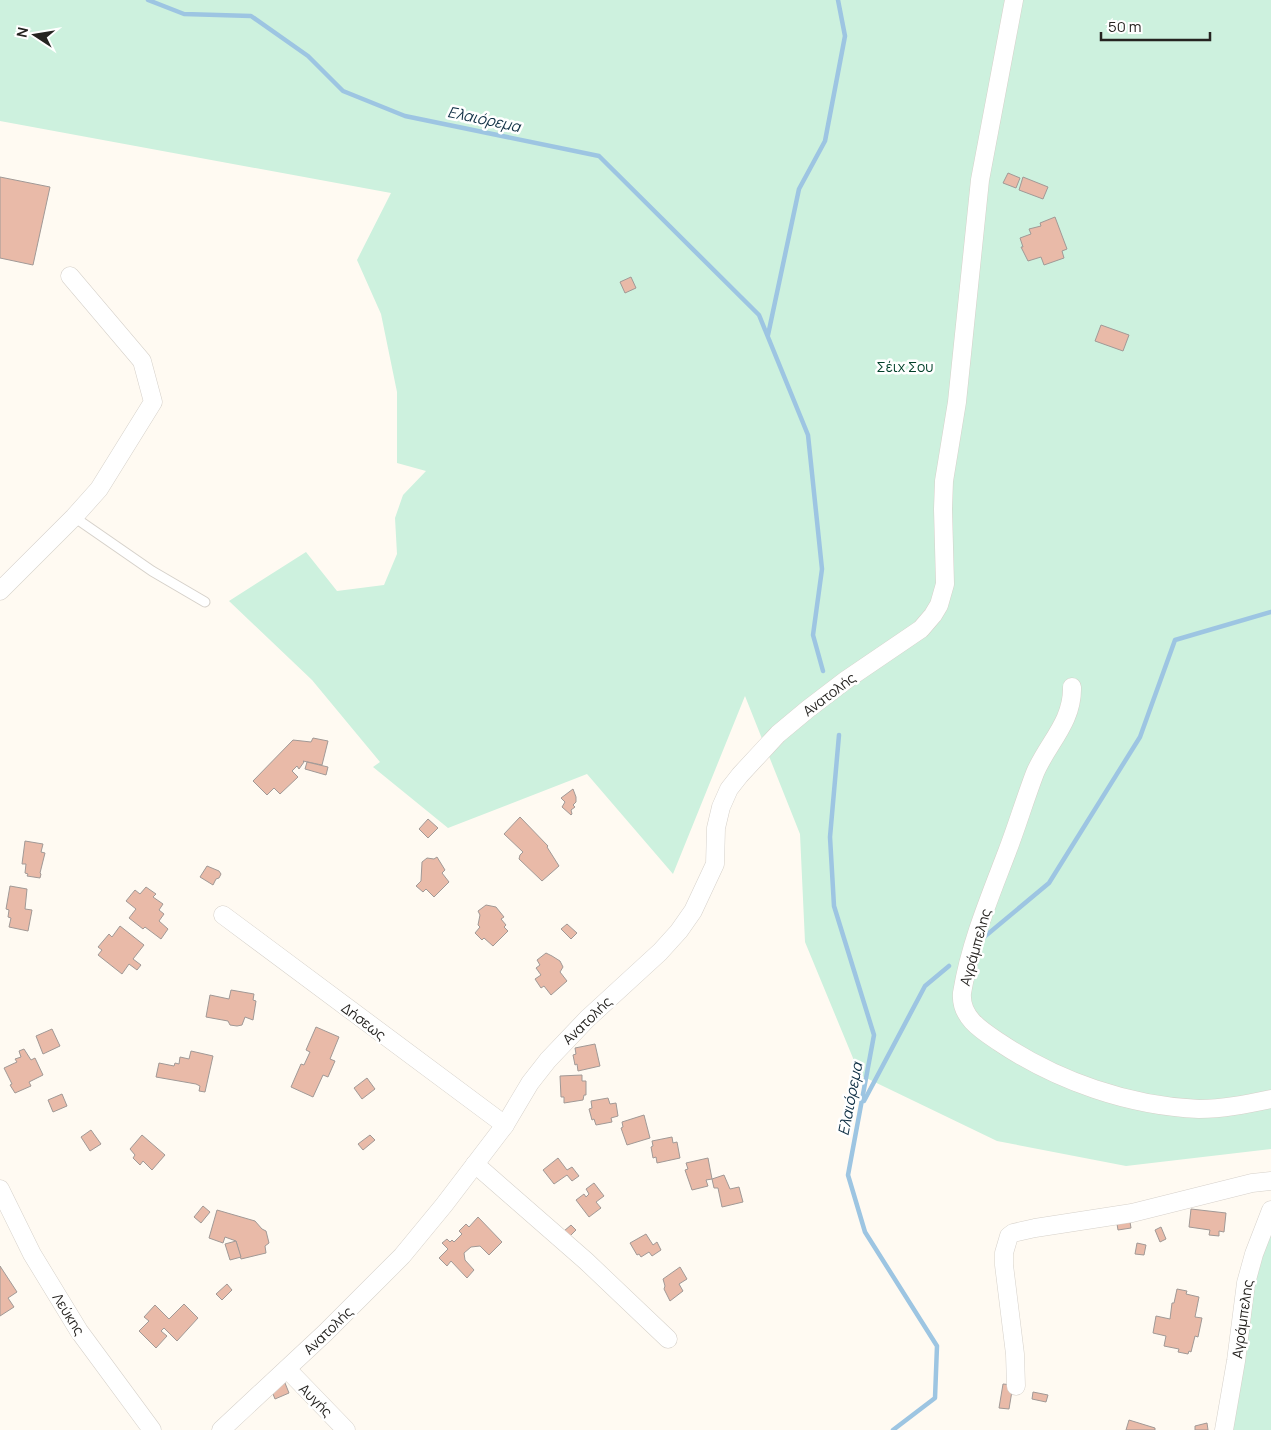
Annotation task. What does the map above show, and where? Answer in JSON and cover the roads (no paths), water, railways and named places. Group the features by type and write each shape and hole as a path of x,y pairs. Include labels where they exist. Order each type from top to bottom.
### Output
{"street":[{"name":"Ανατολής","path":"221,1430 379,1281 402,1256 505,1125 530,1083 551,1056 587,1019 660,952 693,911 714,864 716,828 721,807 728,789 740,775 778,734 793,721 846,680 914,635 933,615 941,601 945,584 943,491 957,402 976,208 984,154 1014,0"},
{"path":"0,591 74,517 99,489 153,402 142,361 70,276"},
{"name":"Αγράμπελης","path":"1072,688 1070,706 1066,718 1035,773 1008,851 974,937 962,993 961,1001 964,1009 973,1023 1018,1055 1048,1070 1109,1093 1162,1105 1198,1109 1243,1105 1271,1099"},
{"name":"Δήσεως","path":"223,915 505,1125"},
{"path":"475,1164 586,1261 668,1339"},
{"path":"1016,1386 1016,1366 1004,1259 1009,1236 1013,1233 1035,1228 1132,1212 1246,1184 1271,1181"},
{"name":"Λεύκης","path":"0,1188 32,1254 78,1331 152,1430"},
{"name":"Αγράμπελης","path":"1224,1430 1236,1361 1246,1283 1257,1246 1271,1210"},
{"name":"Αυγής","path":"287,1369 346,1430"}],"lane":[{"path":"74,517 152,571 205,602"}],"waterway":[{"name":"Ελαιόρεμα","path":"148,0 184,14 251,16 308,56 343,91 405,116 599,156 759,315 808,435 822,569 813,635 823,671"},
{"path":"768,335 799,189 825,141 845,36 838,0"},
{"path":"983,938 1049,883 1140,737 1175,640 1271,612"},
{"name":"Ελαιόρεμα","path":"839,735 830,837 834,906 874,1035 848,1175 865,1232 937,1346 935,1398 893,1430"},
{"path":"864,1101 925,986 949,966"}],"park label":[{"name":"Σέιχ Σου","path":"905,366"}]}
